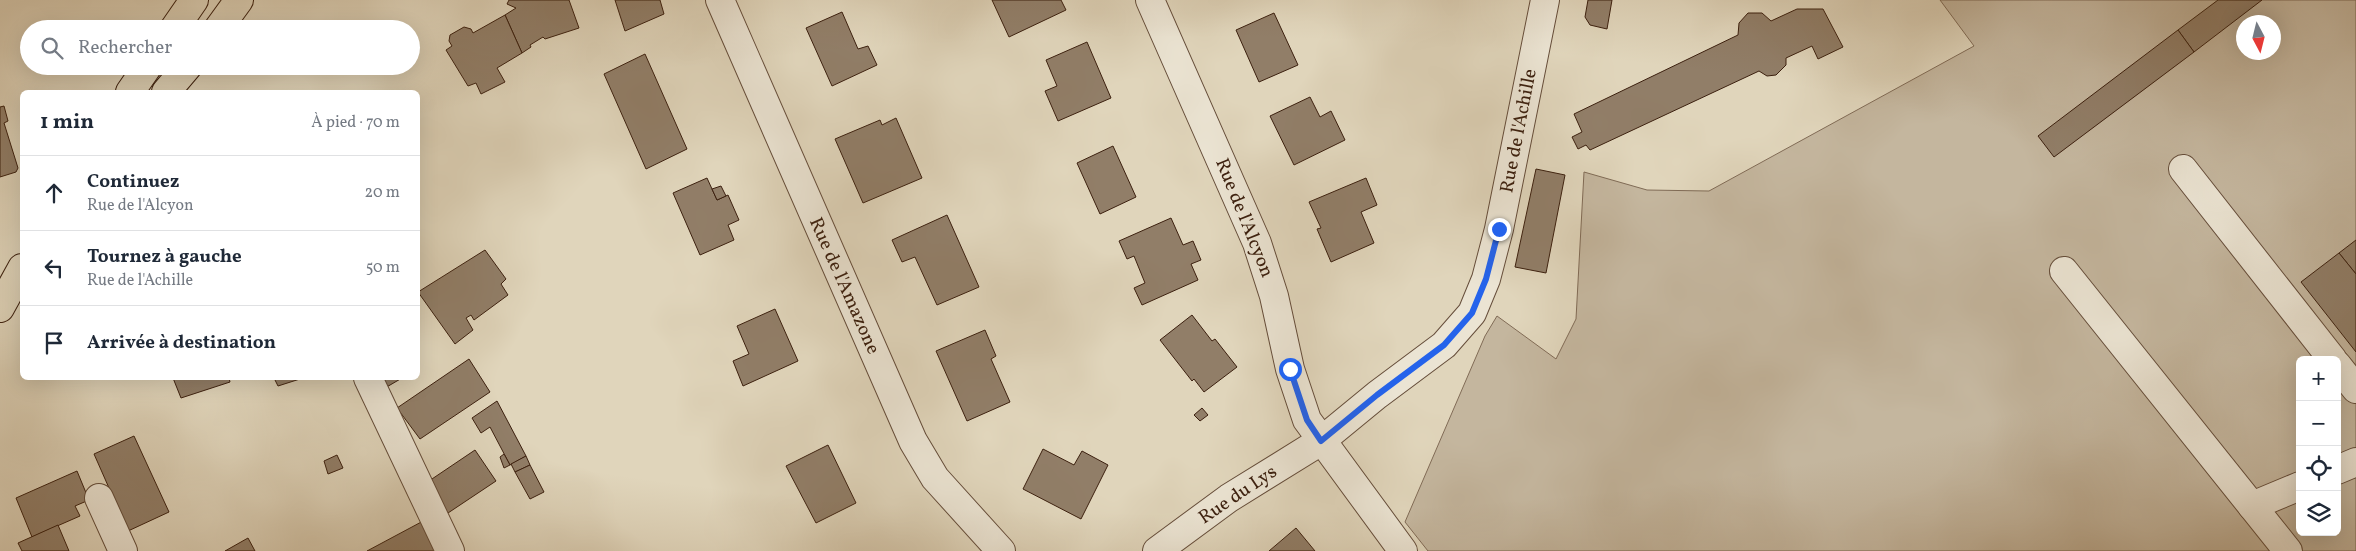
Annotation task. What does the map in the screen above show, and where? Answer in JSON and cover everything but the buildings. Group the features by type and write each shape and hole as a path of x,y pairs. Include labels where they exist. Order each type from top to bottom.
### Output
{"main road":[{"path":"180,20 194,0"},
{"path":"225,20 239,0"},
{"path":"131,90 142,75"},
{"path":"168,90 180,75"},
{"path":"0,308 20,272"}],"street":[{"name":"Rue de l'Amazone","path":"720,0 913,442 935,478 1001,551"},
{"name":"Rue de l'Alcyon","path":"1150,0 1257,243 1274,296 1296,386 1307,420 1321,441"},
{"name":"Rue de l'Achille","path":"1321,441 1377,395 1444,345 1472,313 1486,279 1499,229 1545,0"},
{"path":"2183,169 2330,356"},
{"path":"2064,271 2288,551"},
{"path":"2341,371 2356,389"},
{"path":"369,380 450,551"},
{"name":"Rue du Lys","path":"1157,551 1230,498 1321,441"},
{"path":"1321,441 1403,551"},
{"path":"2341,468 2356,462"},
{"path":"2252,506 2296,488"},
{"path":"99,498 122,551"}],"shaded area":[{"path":"1940,0 2356,0 2356,551 1428,551 1405,522 1485,336 1497,316 1556,359 1576,319 1584,172 1647,190 1709,191 1974,46"}],"route":[{"path":"1290,369 1307,420 1321,441 1377,395 1444,345 1472,313 1486,279 1499,229"}]}
